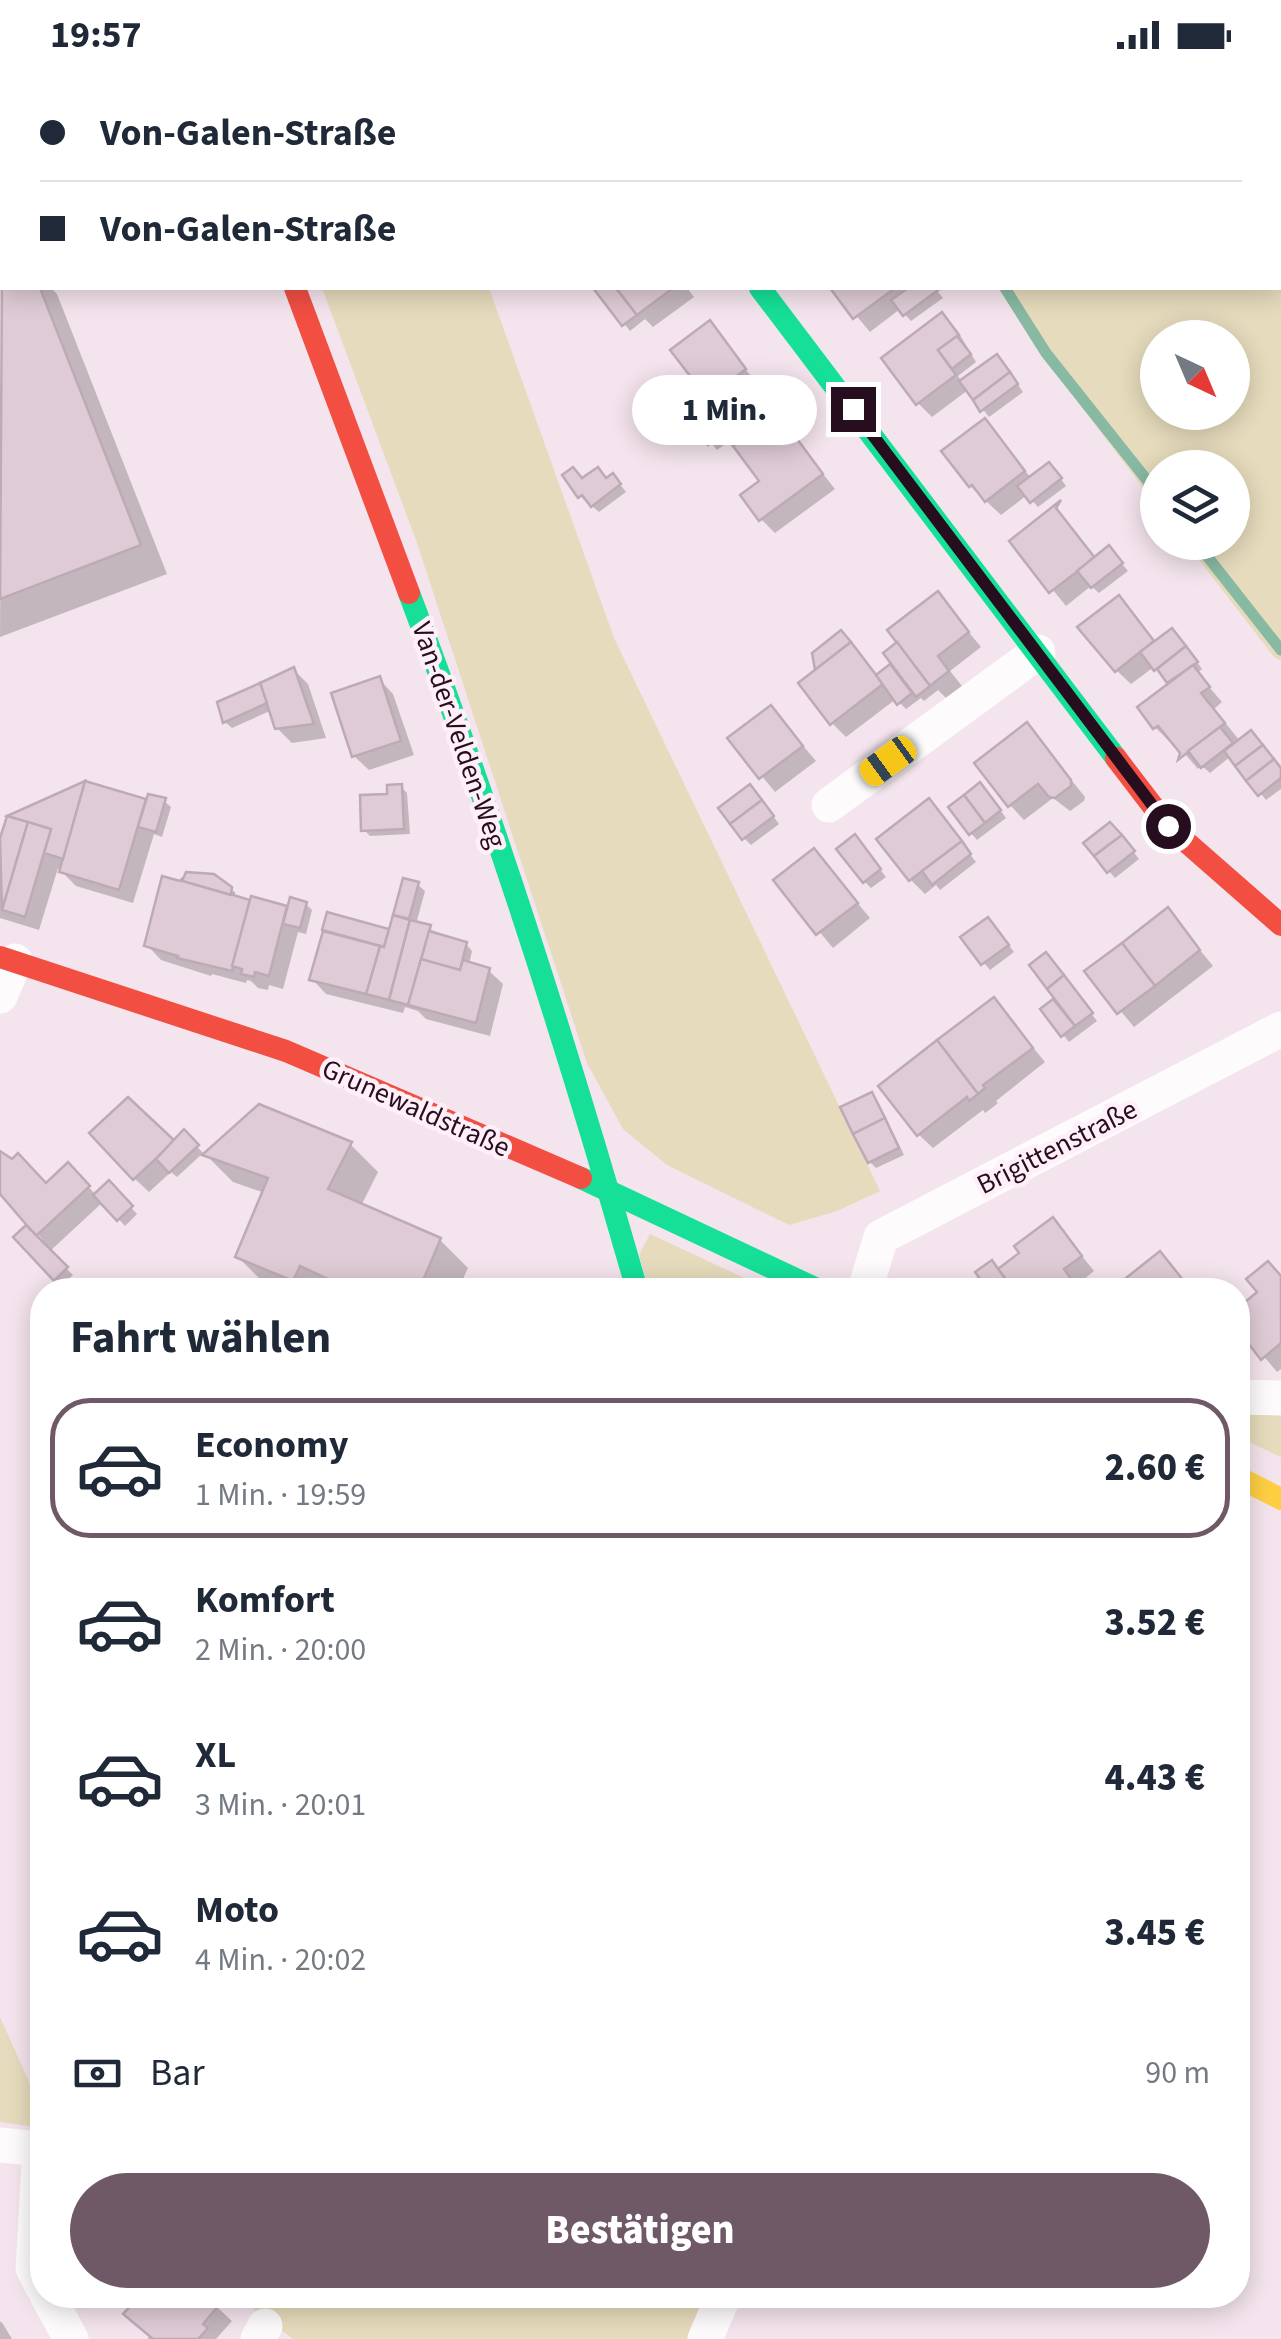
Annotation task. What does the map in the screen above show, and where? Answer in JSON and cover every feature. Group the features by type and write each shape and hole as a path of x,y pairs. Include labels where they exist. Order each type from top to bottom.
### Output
{"street":[{"name":"Van-der-Velden-Weg","path":"295,290 462,733 634,1278"},
{"path":"762,290 1168,826 1281,925"},
{"path":"829,805 1038,652"},
{"name":"Grunewaldstraße","path":"8,959 286,1051 608,1189 794,1278"},
{"path":"0,996 8,959"},
{"name":"Brigittenstraße","path":"869,1278 882,1237 1281,1029"},
{"path":"1250,1398 1281,1398"},
{"path":"1250,1483 1281,1499"},
{"path":"0,2145 30,2148"},
{"path":"54,2308 70,2339"},
{"path":"705,2339 718,2308"}],"shaded area":[{"path":"323,290 490,290 614,638 880,1191 837,1211 789,1225 667,1165 623,1129 587,1063 416,540"},
{"path":"1000,290 1281,290 1281,661 1199,560 1250,560 1250,450 1140,450 1140,484 1042,355"},
{"path":"650,1234 744,1278 646,1278 639,1255"},
{"path":"1250,1412 1281,1412 1281,1457 1250,1443"},
{"path":"0,2017 30,2084 30,2126 0,2122"},
{"path":"252,2308 700,2308 687,2339 293,2339"}],"building":[{"path":"2,290 41,290 141,545 0,599"},
{"path":"595,290 618,290 637,315 622,326"},
{"path":"618,290 670,290 637,315"},
{"path":"831,290 892,290 853,319"},
{"path":"905,290 938,290 903,316 891,300"},
{"path":"942,312 959,335 938,350 956,375 916,405 881,358"},
{"path":"710,320 746,369 707,398 670,350"},
{"path":"957,336 971,354 952,369 938,350"},
{"path":"997,354 1010,372 973,400 959,381"},
{"path":"1010,372 1018,384 980,412 973,400"},
{"path":"727,383 739,399 697,430 685,413"},
{"path":"739,399 751,415 708,445 697,430"},
{"path":"778,413 823,474 759,521 740,495 759,481 733,446"},
{"path":"751,415 759,426 733,446 724,434"},
{"path":"985,418 1025,471 985,502 941,451"},
{"path":"1049,462 1062,478 1030,503 1017,486"},
{"path":"573,467 582,478 598,467 606,478 613,473 621,484 591,507 582,495 578,498 562,475"},
{"path":"1061,500 1056,508 1095,558 1049,593 1009,541"},
{"path":"1109,545 1123,563 1091,588 1077,571"},
{"path":"938,591 969,632 938,656 949,671 930,686 887,630"},
{"path":"1119,595 1154,641 1115,672 1077,627"},
{"path":"1172,628 1186,646 1154,671 1140,652"},
{"path":"841,630 851,642 815,670 812,653"},
{"path":"851,642 883,684 830,725 798,683"},
{"path":"897,642 930,686 916,697 883,653"},
{"path":"1186,646 1198,662 1167,683 1157,669"},
{"path":"890,664 912,693 897,705 876,675"},
{"path":"1193,665 1210,687 1201,693 1225,723 1178,760 1180,753 1158,726 1153,729 1137,707"},
{"path":"294,667 314,724 275,729 260,683"},
{"path":"380,676 401,741 352,757 331,693"},
{"path":"260,683 267,703 223,723 217,702"},
{"path":"771,705 803,746 759,779 727,738"},
{"path":"1027,722 1071,780 1071,786 1055,798 1049,797 1038,784 1008,807 974,763"},
{"path":"1220,727 1233,743 1201,768 1188,751"},
{"path":"1251,730 1263,745 1235,766 1224,751"},
{"path":"1263,745 1274,759 1246,781 1235,766"},
{"path":"1274,759 1281,768 1281,778 1258,796 1246,781"},
{"path":"85,781 146,799 119,890 59,872"},
{"path":"85,781 63,859 44,853 51,829 7,816"},
{"path":"980,782 1001,810 985,823 964,795"},
{"path":"402,784 404,829 361,831 360,795 387,794 387,785"},
{"path":"750,784 762,800 730,824 718,808"},
{"path":"148,794 166,798 156,832 138,827"},
{"path":"964,795 985,823 969,835 948,807"},
{"path":"929,798 962,841 909,881 876,839"},
{"path":"762,800 774,816 742,840 730,824"},
{"path":"7,816 28,822 2,910 0,838"},
{"path":"28,822 51,829 25,917 2,910"},
{"path":"1110,822 1122,835 1094,856 1083,843"},
{"path":"855,834 881,869 863,883 836,849"},
{"path":"1122,835 1135,851 1107,873 1094,856"},
{"path":"962,841 971,854 932,885 922,871"},
{"path":"814,848 858,903 816,935 773,880"},
{"path":"186,872 214,874 232,887 231,895 182,881"},
{"path":"162,876 180,881 183,878 182,881 231,895 234,892 233,895 250,900 232,971 144,946"},
{"path":"403,878 419,882 409,919 393,915"},
{"path":"251,896 287,906 269,976 241,974 242,969 232,966"},
{"path":"290,897 307,902 300,928 283,924"},
{"path":"1168,907 1200,950 1155,986 1122,943"},
{"path":"327,912 389,929 384,947 322,930"},
{"path":"393,915 410,920 389,1000 366,994"},
{"path":"988,917 1009,945 981,965 960,937"},
{"path":"410,920 431,925 408,1005 389,1000"},
{"path":"323,931 380,946 366,994 309,980"},
{"path":"429,931 467,942 460,970 421,960"},
{"path":"1122,943 1155,986 1117,1014 1084,971"},
{"path":"1046,952 1064,975 1047,989 1029,965"},
{"path":"421,959 460,970 463,960 490,968 476,1023 408,1005"},
{"path":"1064,975 1093,1013 1075,1026 1047,989"},
{"path":"994,997 1033,1048 983,1085 985,1088 978,1094 937,1040"},
{"path":"1053,999 1075,1026 1061,1037 1040,1009"},
{"path":"937,1040 978,1094 969,1101 967,1097 917,1136 878,1086"},
{"path":"872,1092 885,1118 853,1134 840,1107"},
{"path":"128,1097 175,1141 133,1180 89,1133"},
{"path":"259,1104 352,1142 328,1189 441,1238 424,1278 326,1278 300,1266 294,1278 286,1278 235,1257 268,1178 202,1155"},
{"path":"885,1118 899,1148 868,1163 853,1134"},
{"path":"184,1129 199,1145 169,1173 156,1159"},
{"path":"0,1151 12,1159 18,1153 46,1183 68,1162 90,1186 36,1236 0,1194"},
{"path":"109,1180 133,1206 117,1221 93,1195"},
{"path":"1053,1217 1082,1256 1064,1269 1070,1278 1005,1278 998,1269 1019,1253 1014,1246"},
{"path":"26,1225 68,1267 57,1278 51,1278 13,1237"},
{"path":"1160,1251 1181,1278 1126,1278"},
{"path":"992,1260 1005,1278 979,1278 975,1272"},
{"path":"1268,1261 1281,1276 1281,1343 1261,1360 1250,1346 1250,1298 1257,1292 1247,1278"},
{"path":"129,2308 216,2308 203,2324 208,2328 198,2339 153,2339 123,2314"}],"waterway":[{"path":"1006,290 1046,353 1140,471"},
{"path":"1210,560 1281,650"}],"traffic: fast":[{"path":"762,290 1116,758"},
{"path":"409,593 530,939 633,1278"},
{"path":"581,1178 794,1278"}],"traffic: slow":[{"path":"1250,1483 1281,1499"}],"traffic: jam":[{"path":"296,290 409,593"},
{"path":"1116,758 1168,826 1281,925"},
{"path":"0,957 286,1051 581,1178"}],"route":[{"path":"853,409 1168,826"}]}
